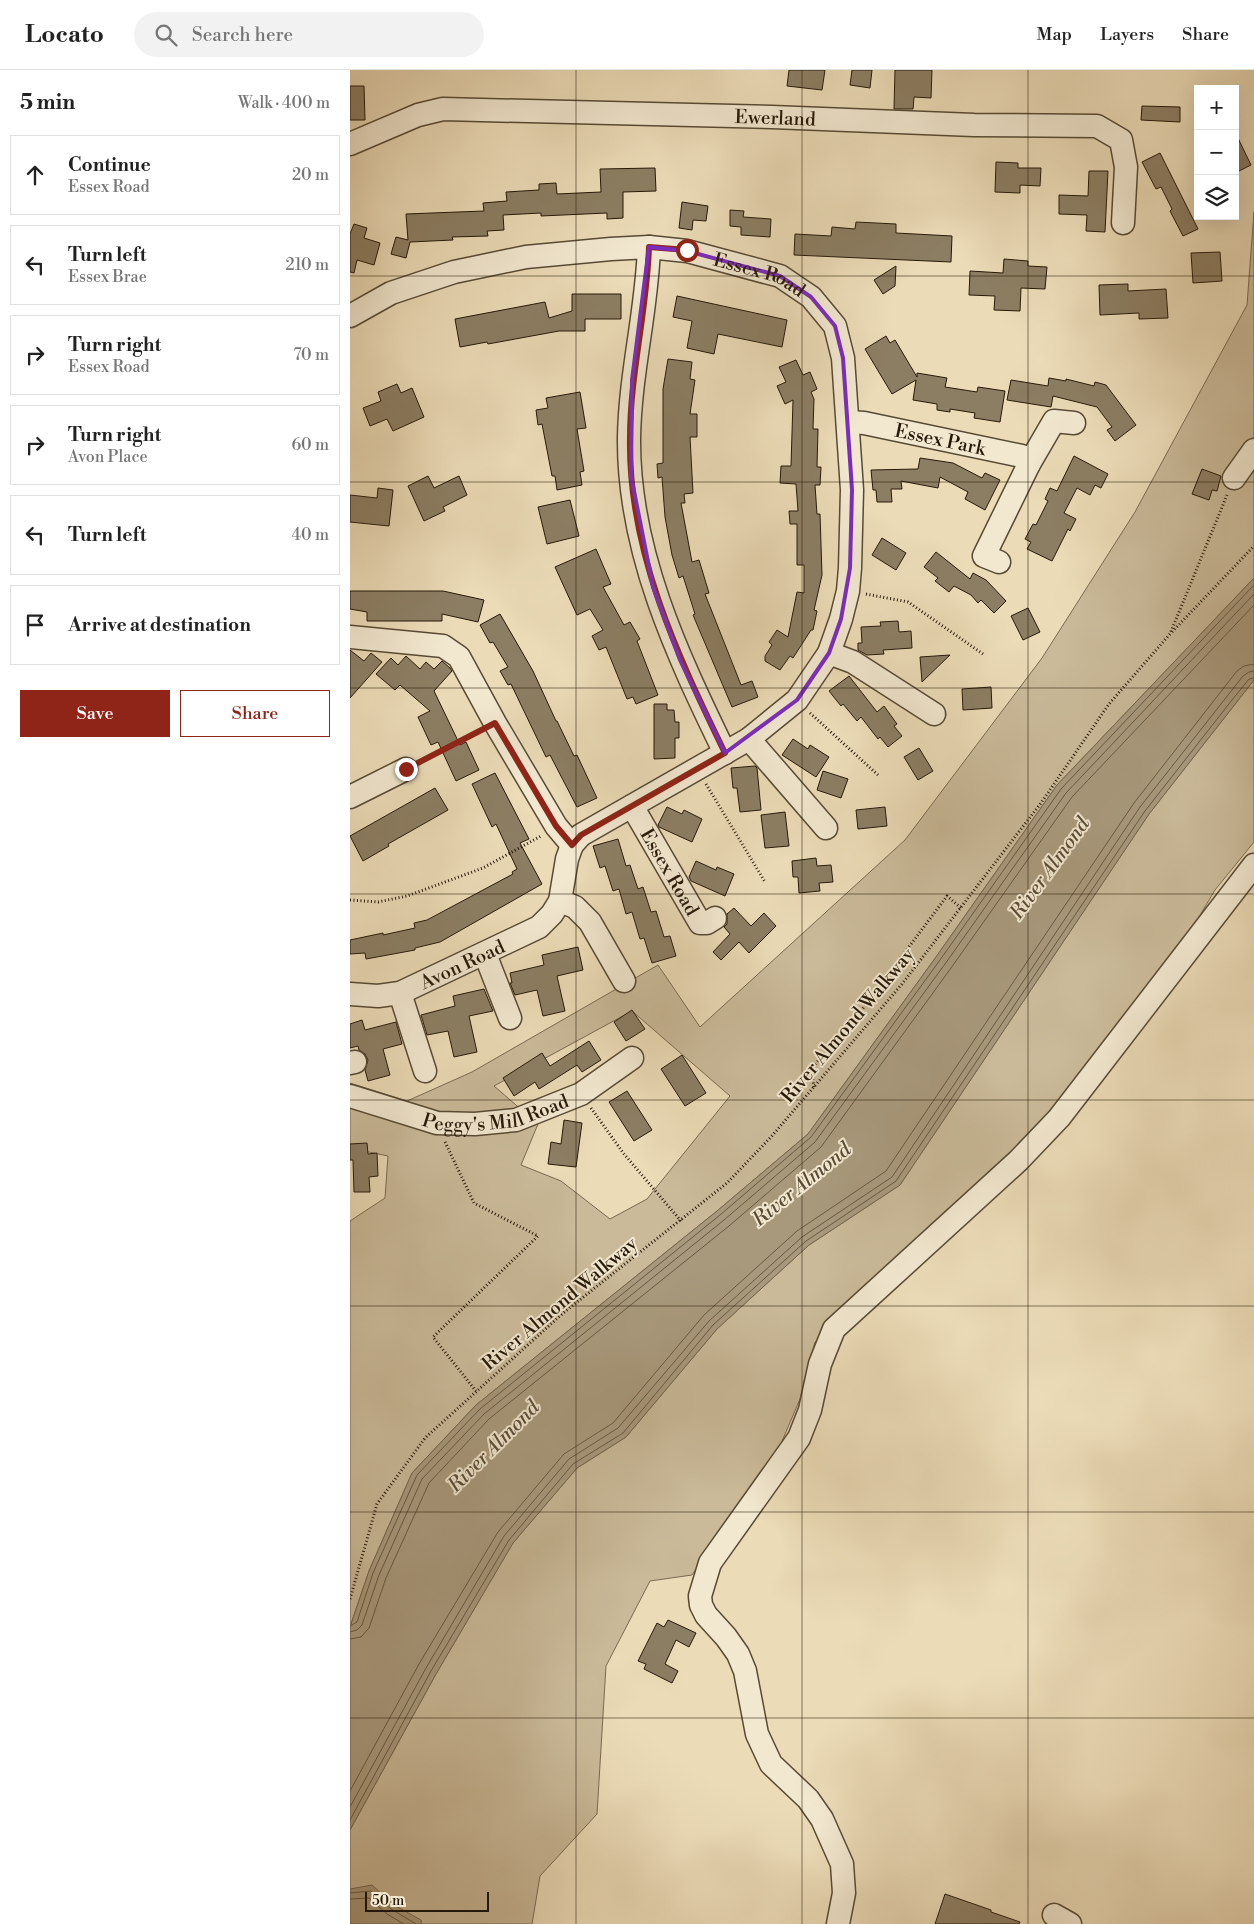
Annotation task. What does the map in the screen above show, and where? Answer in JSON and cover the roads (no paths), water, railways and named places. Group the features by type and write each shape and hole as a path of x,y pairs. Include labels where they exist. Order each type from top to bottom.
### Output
{"street":[{"name":"Ewerland","path":"350,144 418,114 443,109 772,117 964,125 1097,126 1120,140 1126,168 1123,223"},
{"name":"Essex Road","path":"350,316 391,293 454,272 526,258 649,247 687,250 780,276 811,297 835,326 843,358 852,490 848,591 829,653 797,700 749,739 581,835 572,845"},
{"path":"649,247 649,266 632,380 630,439 632,486 641,541 653,587 680,660 725,753"},
{"path":"984,557 1029,464 1054,421 1074,423"},
{"name":"Essex Park","path":"848,422 1022,456 1029,464"},
{"path":"1234,478 1254,450"},
{"path":"350,637 443,646 459,657 495,723 556,826 572,845"},
{"path":"829,653 853,662 934,714"},
{"path":"749,739 826,828"},
{"path":"350,798 400,770"},
{"name":"Essex Road","path":"632,806 700,923 706,923 715,918"},
{"name":"Avon Road","path":"350,994 378,996 400,994 539,927 552,914 560,900 567,859 572,845"},
{"path":"838,1924 844,1893 842,1864 822,1819 808,1799 772,1764 757,1734 745,1672 738,1654 726,1637 706,1615 701,1605 700,1596 710,1563 798,1438 810,1410 820,1364 834,1330 1019,1160 1059,1118 1254,865"},
{"path":"560,900 575,907 590,922 624,981"},
{"path":"485,954 510,1018"},
{"path":"400,994 425,1071"},
{"name":"Peggy's Mill Road","path":"350,1096 437,1123 476,1124 516,1120 581,1094 632,1058"}],"water":[{"name":"River Almond","path":"1254,578 1254,680 1149,814 900,1185 809,1245 717,1329 626,1437 577,1468 513,1543 436,1674 350,1830 350,1627 369,1571 412,1473 476,1405 717,1211 808,1134 1057,785"},
{"path":"372,1885 394,1905 421,1920 422,1924 350,1924 350,1889"}]}
